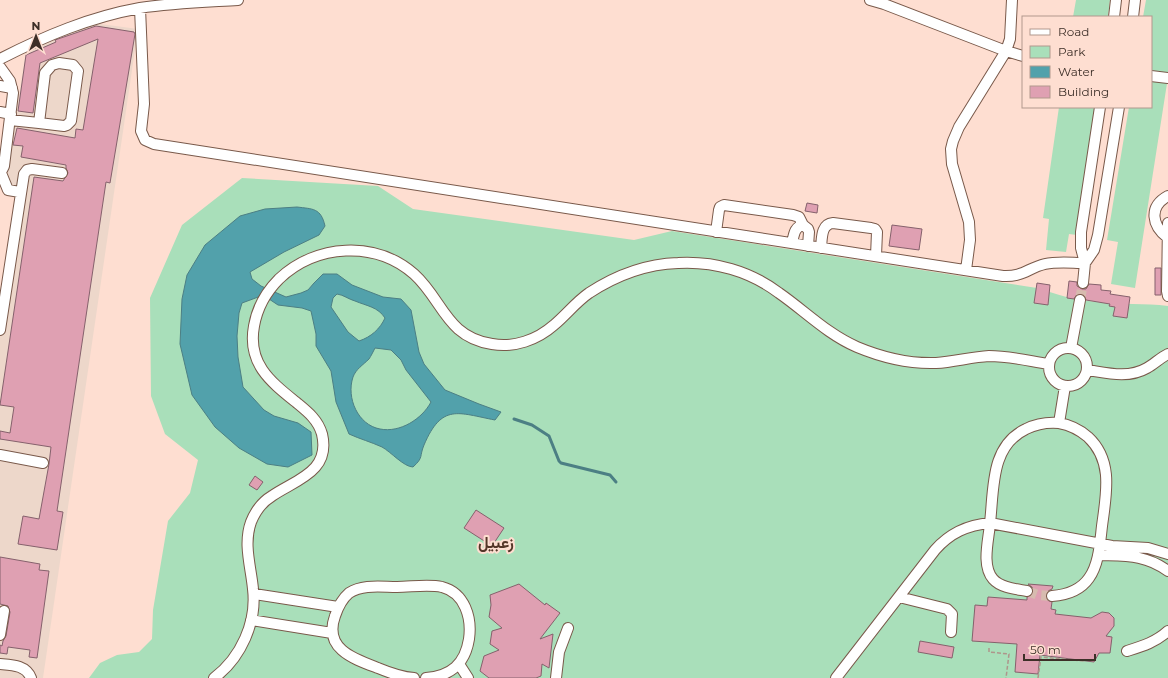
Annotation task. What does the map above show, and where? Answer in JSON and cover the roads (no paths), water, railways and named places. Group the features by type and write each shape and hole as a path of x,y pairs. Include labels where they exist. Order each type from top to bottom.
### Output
{"street":[{"path":"0,59 35,41 102,17 140,8 238,0"},
{"path":"870,0 1022,56"},
{"path":"966,270 970,240 969,222 952,164 951,149 959,128 1006,51 1010,39 1012,0"},
{"path":"1114,16 1116,0"},
{"path":"1132,16 1135,0"},
{"path":"140,8 144,104 141,131 145,140 149,143 1010,277 1022,274 1045,264 1085,263"},
{"path":"0,112 11,117 39,123 64,126 69,123 78,73 77,68 73,64 55,64 47,70 39,123"},
{"path":"0,67 7,76 12,88 13,99 11,117 4,140 4,166 0,173 8,190 20,192"},
{"path":"1152,76 1168,78"},
{"path":"0,86 12,88"},
{"path":"1083,283 1085,263 1081,248 1081,232 1100,108"},
{"path":"1085,263 1094,250 1098,235 1119,108"},
{"path":"0,330 23,176 27,170 62,173"},
{"path":"1168,196 1158,205 1155,215 1156,226 1159,231 1168,238"},
{"path":"716,232 719,210 720,207 724,205 793,215 799,217 809,232 808,246"},
{"path":"821,248 824,228 828,223 871,228 875,229 877,232 876,256"},
{"path":"1168,223 1168,296"},
{"path":"792,243 795,229 803,225"},
{"path":"214,678 227,666 237,653 244,640 251,620 254,594 248,545 250,526 254,517 265,501 273,495 305,478 320,458 323,442 319,426 309,412 274,385 261,369 254,351 252,336 255,321 264,298 279,280 300,264 313,257 341,250 356,250 381,255 393,260 414,274 423,283 445,316 461,332 471,338 493,345 517,344 537,337 555,325 584,297 600,286 624,275 662,264 692,262 721,266 741,272 758,280 780,293 835,335 855,346 884,356 928,363 948,362 973,357 998,356 1049,364"},
{"path":"1071,348 1080,300"},
{"path":"1064,348 1071,348 1084,356 1087,363 1087,370 1085,377 1080,383 1073,386 1065,386 1058,384 1053,378 1050,372 1049,364 1052,357 1057,352 1064,348"},
{"path":"1087,370 1115,374 1131,374 1147,368 1168,354"},
{"path":"1059,423 1065,386"},
{"path":"1027,591 1007,587 994,579 991,575 987,561 995,470 1003,450 1012,438 1037,424 1059,423 1074,428 1087,436 1098,448 1106,470 1107,486 1100,544 1093,572 1086,583 1074,591 1068,594 1052,596"},
{"path":"0,455 43,463"},
{"path":"836,678 935,550 955,532 972,525 990,523 1100,544 1148,548 1168,554"},
{"path":"1098,555 1144,558 1160,565 1168,571"},
{"path":"414,678 398,675 352,658 336,644 332,633 334,619 341,601 350,593 367,587 436,586 450,591 462,601 466,607 469,621 469,639 465,652 459,664 447,676 426,678"},
{"path":"254,594 338,607"},
{"path":"899,597 947,609 952,614 951,632"},
{"path":"0,636 4,611"},
{"path":"251,620 332,633"},
{"path":"556,678 559,652 568,628"},
{"path":"1127,651 1148,645 1156,641 1168,631"},
{"path":"0,664 23,668 30,674 31,678"},
{"path":"459,664 468,678"}],"water":[{"path":"297,207 316,210 321,216 325,226 319,235 284,252 250,272 252,279 261,286 286,297 308,290 323,274 337,274 352,285 383,297 401,299 411,310 419,352 424,364 445,390 501,412 495,420 461,414 452,414 445,417 437,422 431,432 424,445 419,461 413,467 406,465 386,449 349,434 336,402 331,371 316,346 316,334 311,311 302,308 278,305 261,296 242,303 239,313 237,336 238,357 243,387 264,410 274,416 298,423 311,432 312,455 288,467 267,464 239,448 215,427 192,395 180,344 182,299 187,275 205,245 240,216 265,209","holes":["337,294 379,311 385,318 381,326 371,335 359,341 348,332 331,307 333,298","375,348 391,350 401,360 406,370 431,402 422,414 403,427 388,430 372,426 360,416 353,402 351,385 354,374 369,359"]}],"waterway":[{"path":"514,419 532,425 549,436 561,463 610,475 616,482"}],"tunnel":[{"path":"1080,300 1083,283"},
{"path":"1027,591 1038,595 1052,596"}],"district":[{"name":"زعبيل","path":"496,542"}]}
